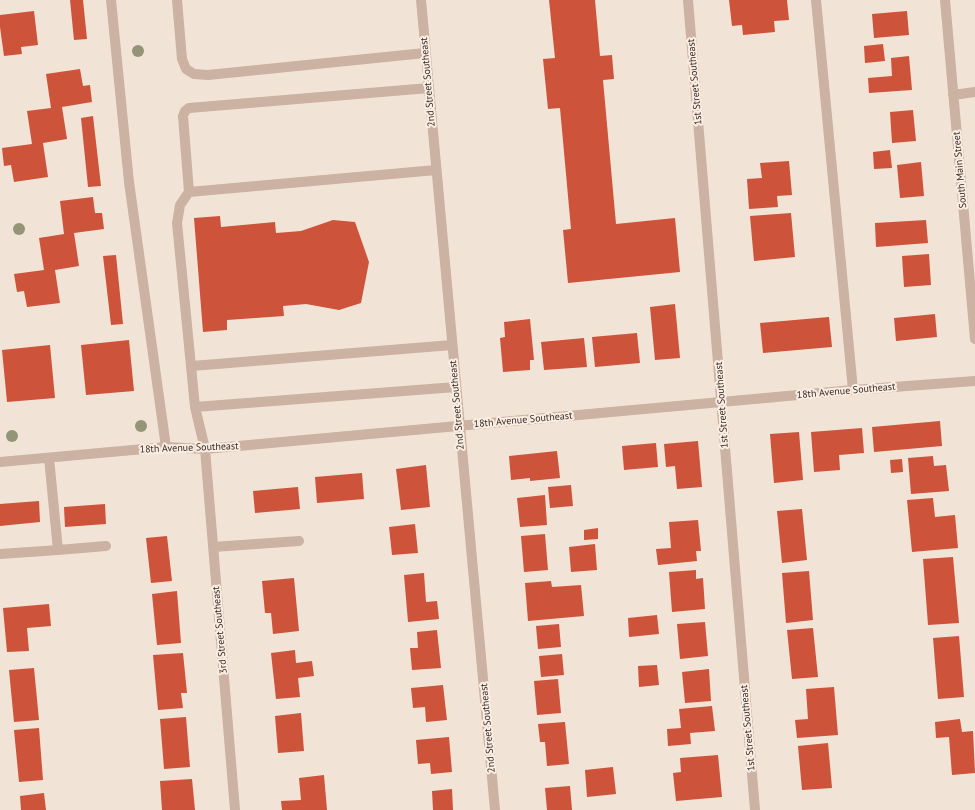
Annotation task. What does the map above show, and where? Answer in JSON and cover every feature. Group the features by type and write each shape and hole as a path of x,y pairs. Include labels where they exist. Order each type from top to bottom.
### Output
{"street":[{"path":"111,0 129,182 166,447"},
{"path":"177,0 182,59 186,69 194,74 208,75 425,52"},
{"name":"2nd Street Southeast","path":"421,0 495,810"},
{"name":"1st Street Southeast","path":"688,0 720,378 720,402 755,810"},
{"path":"816,0 853,390"},
{"name":"South Main Street","path":"945,0 975,339"},
{"path":"429,88 189,108 185,111 183,116 189,192 436,170"},
{"path":"953,95 975,92"},
{"name":"3rd Street Southeast","path":"189,192 180,205 177,223 195,407 205,449 235,810"},
{"path":"192,366 452,345"},
{"name":"18th Avenue Southeast","path":"0,462 166,447 205,449 853,390 975,381"},
{"path":"195,407 456,387"},
{"path":"49,458 58,550"},
{"path":"213,547 300,540"},
{"path":"0,554 106,546"}],"building":[{"path":"70,0 83,0 87,39 74,40"},
{"path":"549,0 595,0 600,56 612,55 614,79 603,80 616,224 675,218 680,272 568,283 563,230 571,229 560,108 548,109 543,59 555,58"},
{"path":"729,0 787,0 789,20 774,21 775,32 743,35 742,25 732,26"},
{"path":"34,11 38,45 21,47 22,54 4,56 0,15"},
{"path":"907,11 909,35 874,38 872,14"},
{"path":"883,44 885,61 865,63 864,46"},
{"path":"909,56 912,90 869,93 868,78 892,76 891,58"},
{"path":"80,69 83,86 90,85 92,102 62,107 67,139 43,143 48,177 14,182 11,165 4,166 2,148 32,144 27,111 51,108 46,74"},
{"path":"913,110 916,141 892,143 890,112"},
{"path":"93,116 101,186 88,187 81,118"},
{"path":"890,150 892,168 874,169 873,152"},
{"path":"789,161 792,195 777,196 778,207 749,209 747,179 762,178 760,163"},
{"path":"921,162 924,196 900,198 897,165"},
{"path":"93,197 95,213 102,213 104,229 74,233 79,266 55,270 60,303 27,307 24,291 17,292 14,274 44,270 39,238 64,234 60,201"},
{"path":"791,213 795,257 754,261 750,216"},
{"path":"220,216 221,227 275,222 276,233 301,231 333,220 355,222 369,262 361,303 339,310 306,304 283,306 284,316 227,320 227,330 203,332 194,218"},
{"path":"926,220 928,243 876,247 875,223"},
{"path":"929,254 931,285 904,287 902,256"},
{"path":"116,255 123,324 111,325 103,256"},
{"path":"675,304 680,358 655,360 650,307"},
{"path":"935,314 937,337 896,341 894,318"},
{"path":"829,317 832,347 763,353 760,323"},
{"path":"530,319 534,360 530,360 530,370 503,372 500,338 505,337 504,322"},
{"path":"637,333 640,363 595,367 592,337"},
{"path":"584,338 587,367 544,370 541,342"},
{"path":"129,340 134,391 86,395 81,345"},
{"path":"50,345 55,398 7,402 2,350"},
{"path":"940,421 942,446 874,452 872,427"},
{"path":"862,428 864,453 839,455 840,470 814,472 811,432"},
{"path":"799,432 803,480 774,483 770,434"},
{"path":"698,441 702,487 677,489 675,466 666,467 664,444"},
{"path":"656,443 658,467 624,470 622,446"},
{"path":"557,451 560,478 530,481 530,478 511,480 509,456"},
{"path":"933,456 934,466 946,465 949,491 911,494 908,458"},
{"path":"902,459 903,472 891,473 890,460"},
{"path":"426,465 430,507 401,510 396,469"},
{"path":"362,473 364,499 317,503 315,477"},
{"path":"571,485 573,506 550,508 548,487"},
{"path":"298,487 300,509 255,513 253,491"},
{"path":"545,495 547,525 520,527 517,498"},
{"path":"933,498 935,517 955,515 958,548 912,552 907,500"},
{"path":"39,501 40,522 0,526 0,504"},
{"path":"105,504 106,524 65,527 64,507"},
{"path":"802,509 807,560 782,563 777,511"},
{"path":"698,520 701,551 696,551 697,561 658,565 656,549 671,548 669,522"},
{"path":"415,524 418,553 392,555 389,527"},
{"path":"598,528 598,539 584,540 584,530"},
{"path":"545,534 548,570 524,572 521,536"},
{"path":"167,536 172,581 151,583 146,538"},
{"path":"595,544 597,570 571,572 569,547"},
{"path":"953,557 959,623 928,625 923,559"},
{"path":"696,570 696,579 703,578 705,609 672,612 669,572"},
{"path":"809,571 813,620 786,623 782,573"},
{"path":"424,573 426,602 437,601 439,619 408,622 404,575"},
{"path":"294,578 299,631 273,634 271,613 265,613 262,581"},
{"path":"551,581 552,587 581,585 584,616 528,621 525,583"},
{"path":"177,591 181,643 157,645 152,594"},
{"path":"49,604 51,626 27,628 29,651 7,652 3,608"},
{"path":"657,615 659,634 629,637 628,618"},
{"path":"705,622 708,656 680,659 677,624"},
{"path":"559,624 561,647 538,649 536,626"},
{"path":"813,628 818,677 792,679 787,630"},
{"path":"437,630 441,668 412,670 410,648 418,648 417,632"},
{"path":"959,636 964,697 938,699 933,638"},
{"path":"295,650 296,663 312,661 314,676 298,678 300,697 276,699 271,653"},
{"path":"183,653 187,693 181,693 183,708 158,710 153,655"},
{"path":"562,654 564,675 541,677 539,656"},
{"path":"657,665 659,685 639,687 638,666"},
{"path":"34,668 39,720 14,722 9,670"},
{"path":"709,669 711,701 685,703 682,672"},
{"path":"558,679 561,713 537,715 534,681"},
{"path":"443,685 447,720 426,722 425,707 413,708 411,688"},
{"path":"834,687 838,735 797,738 795,720 808,719 806,689"},
{"path":"712,706 715,731 690,733 691,744 668,746 667,729 681,728 679,709"},
{"path":"301,713 304,751 278,753 275,716"},
{"path":"186,717 190,767 164,769 160,719"},
{"path":"960,719 962,732 973,731 975,773 952,775 949,737 936,738 935,722"},
{"path":"565,722 569,764 547,766 545,742 540,742 538,724"},
{"path":"39,728 43,780 19,782 14,730"},
{"path":"449,737 452,772 431,774 430,763 418,764 416,740"},
{"path":"828,743 832,788 802,790 798,746"},
{"path":"718,755 722,797 676,801 673,773 681,772 680,758"},
{"path":"613,767 616,794 587,797 585,770"},
{"path":"324,775 327,810 282,810 281,801 301,800 299,778"},
{"path":"192,779 195,810 162,810 160,781"},
{"path":"570,786 572,810 547,810 545,788"},
{"path":"452,789 453,810 433,810 432,791"},
{"path":"44,793 46,810 21,810 20,796"}]}
